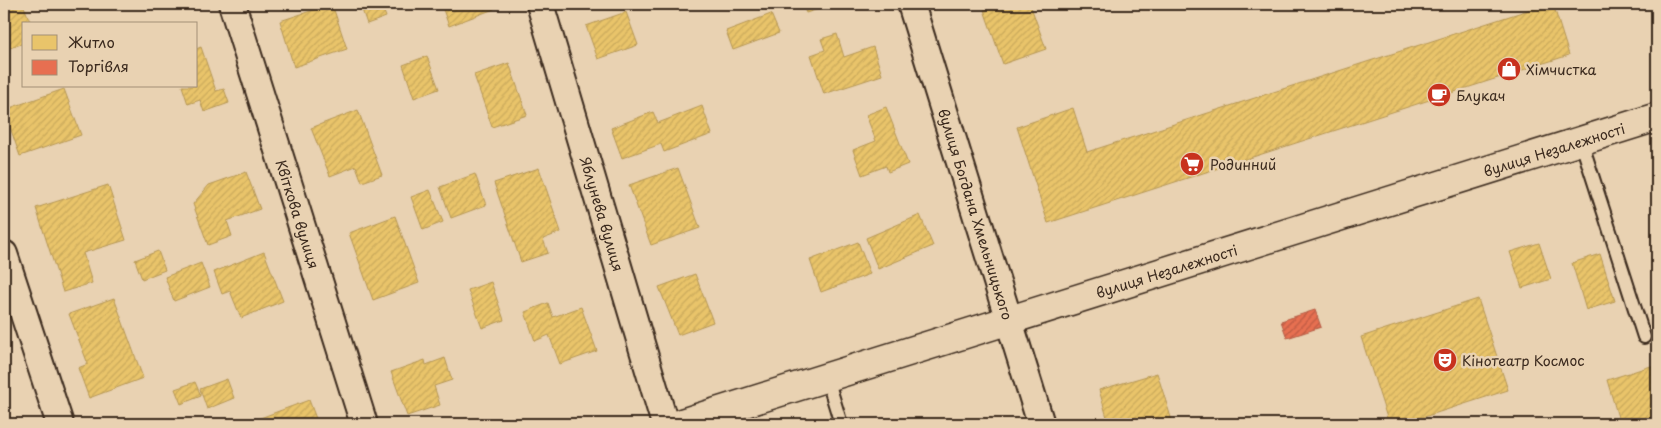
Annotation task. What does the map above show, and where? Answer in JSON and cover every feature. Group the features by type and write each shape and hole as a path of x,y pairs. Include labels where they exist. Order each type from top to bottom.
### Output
{"main road":[{"name":"вулиця Незалежності","path":"678,424 1657,117"}],"street":[{"name":"Квіткова вулиця","path":"232,4 364,424"},
{"name":"Яблунева вулиця","path":"540,4 665,424"},
{"name":"вулиця Богдана Хмельницького","path":"911,4 1041,424"},
{"path":"4,254 60,424"}],"lane":[{"path":"1581,141 1644,338"},
{"path":"827,378 841,424"}],"building: Житло":[{"path":"4,4 23,4 30,22 22,22 22,44 4,50"},
{"path":"332,4 347,49 294,67 280,21"},
{"path":"360,4 381,4 386,17 367,24"},
{"path":"441,4 493,4 494,9 449,26"},
{"path":"802,4 834,4 806,13"},
{"path":"1002,4 1030,4 1046,49 1003,64 984,10"},
{"path":"1547,4 1553,4 1569,55 1048,223 1017,127 1073,108 1087,152"},
{"path":"1649,4 1657,4 1657,13 1652,15"},
{"path":"626,12 638,45 598,59 586,26"},
{"path":"771,14 779,33 733,50 726,31"},
{"path":"837,34 844,57 873,47 882,75 824,94 811,55 825,50 821,39"},
{"path":"201,47 216,91 224,89 229,103 204,112 200,100 188,104 183,88 198,88 198,48"},
{"path":"427,56 439,89 414,98 403,65"},
{"path":"509,63 527,115 492,127 474,75"},
{"path":"64,89 81,135 20,156 4,110"},
{"path":"702,106 712,134 664,152 661,144 622,158 611,128 653,112 658,123"},
{"path":"886,107 908,164 888,172 886,166 862,175 853,150 876,141 866,115"},
{"path":"358,110 382,175 362,182 356,166 330,176 311,128"},
{"path":"539,168 561,232 543,239 548,253 521,262 494,183"},
{"path":"678,168 700,228 651,245 629,185"},
{"path":"246,172 260,209 227,221 232,236 208,245 193,204 209,185"},
{"path":"475,174 486,205 451,218 440,187"},
{"path":"108,185 126,240 83,253 92,283 63,292 36,208"},
{"path":"430,190 443,222 423,230 411,197"},
{"path":"920,215 933,246 878,269 866,238"},
{"path":"395,216 419,283 373,300 349,233"},
{"path":"858,242 870,274 821,292 810,260"},
{"path":"1539,243 1551,279 1522,288 1510,252"},
{"path":"158,251 165,270 142,279 135,260"},
{"path":"264,252 283,301 241,318 230,291 222,294 214,272"},
{"path":"1600,254 1615,301 1586,310 1572,263"},
{"path":"201,263 210,287 174,301 165,277"},
{"path":"695,274 713,322 678,335 659,287"},
{"path":"491,282 504,320 482,328 468,290"},
{"path":"114,298 143,378 89,398 78,368 88,364 69,314"},
{"path":"1478,299 1508,390 1402,424 1389,424 1361,337"},
{"path":"548,303 553,317 581,307 597,351 560,364 549,335 535,341 525,312"},
{"path":"445,358 452,380 434,386 440,405 407,416 391,372 425,360 426,365"},
{"path":"1651,366 1657,385 1657,424 1620,424 1607,380"},
{"path":"1157,373 1173,424 1109,424 1099,390"},
{"path":"227,379 234,398 207,409 200,389"},
{"path":"195,382 201,396 181,404 175,389"},
{"path":"309,400 318,424 254,424 252,421"}],"building: Торгівля":[{"path":"1315,310 1321,327 1287,338 1281,321"}],"place":[{"name":"Хімчистка","path":"1509,69"},
{"name":"Блукач","path":"1439,95"},
{"name":"Родинний","path":"1192,164"},
{"name":"Кінотеатр Космос","path":"1445,360"}]}
